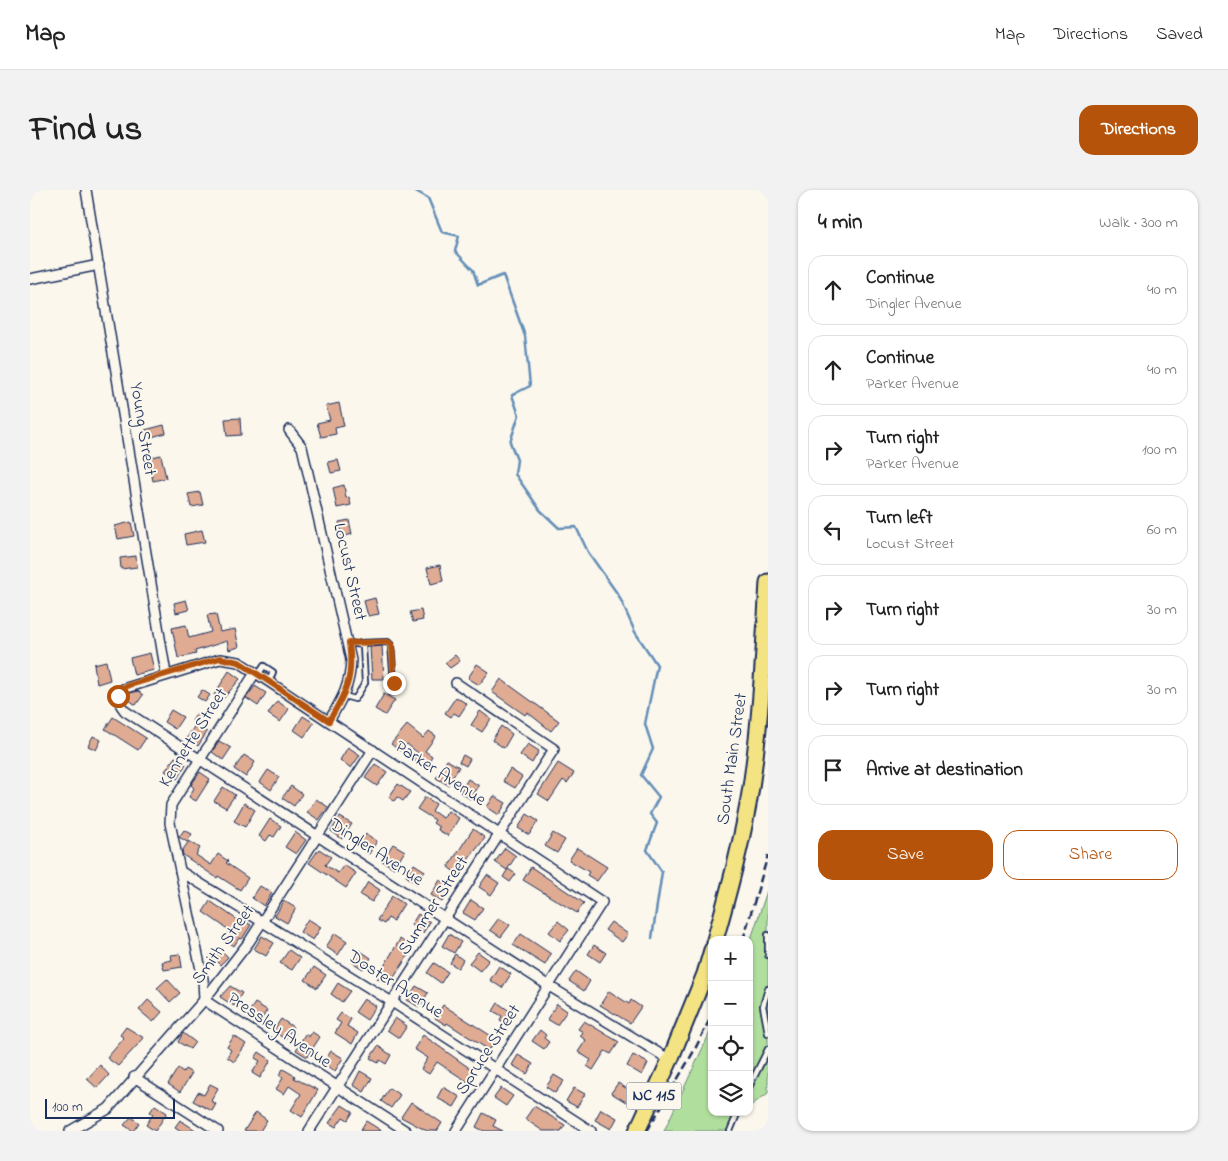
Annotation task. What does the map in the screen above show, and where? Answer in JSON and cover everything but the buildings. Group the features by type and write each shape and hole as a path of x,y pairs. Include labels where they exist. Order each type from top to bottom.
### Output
{"main road":[{"name":"South Main Street","path":"716,936 731,882 750,789 762,688 768,582"},
{"name":"NC 115","path":"637,1131 670,1060 708,964"}],"street":[{"name":"Young Street","path":"86,190 166,674"},
{"path":"30,279 99,265"},
{"name":"Locust Street","path":"289,430 302,447 349,643 351,660 350,679 344,696 329,721"},
{"name":"Parker Avenue","path":"166,674 220,658 239,662 602,902 549,986"},
{"name":"Dingler Avenue","path":"166,674 123,688 118,696 119,705 125,711 549,986 670,1060"},
{"name":"Kennette Street","path":"204,1000 203,979 170,824 171,805 199,759 256,674"},
{"name":"Summer Street","path":"310,1131 554,749 456,683"},
{"name":"Smith Street","path":"70,1131 108,1108 204,1000 263,921 373,750"},
{"name":"Doster Avenue","path":"180,871 392,1002 591,1131"},
{"name":"Spruce Street","path":"456,1131 549,986"},
{"name":"Pressley Avenue","path":"204,1000 406,1131"},
{"path":"134,1077 218,1131"}],"lane":[{"path":"349,643 388,642 392,645 394,683 392,692"},
{"path":"344,696 354,699 365,683 361,643"},
{"path":"768,935 768,955"},
{"path":"768,989 763,1006 768,1033"},
{"path":"753,1079 768,1049"},
{"path":"730,1131 736,1116"}],"green space":[{"path":"768,888 768,1093 753,1104 753,936"},
{"path":"708,1037 708,1116 738,1116 730,1131 664,1131"}],"waterway":[{"path":"414,190 428,198 442,232 459,236 455,251 473,270 478,285 503,275 525,336 530,386 512,395 519,415 510,442 517,460 515,474 540,510 559,528 576,527 588,552 619,596 635,632 657,665 645,724 653,749 641,775 659,797 650,814 657,823 647,850 662,872 652,938"}],"railway":[{"path":"744,936 768,855"},
{"path":"647,1131 694,1051 708,1023"}],"route":[{"path":"118,696 123,688 130,685 220,658 239,662 329,721 345,694 350,679 351,660 349,643 388,642 392,645 394,683"}]}
